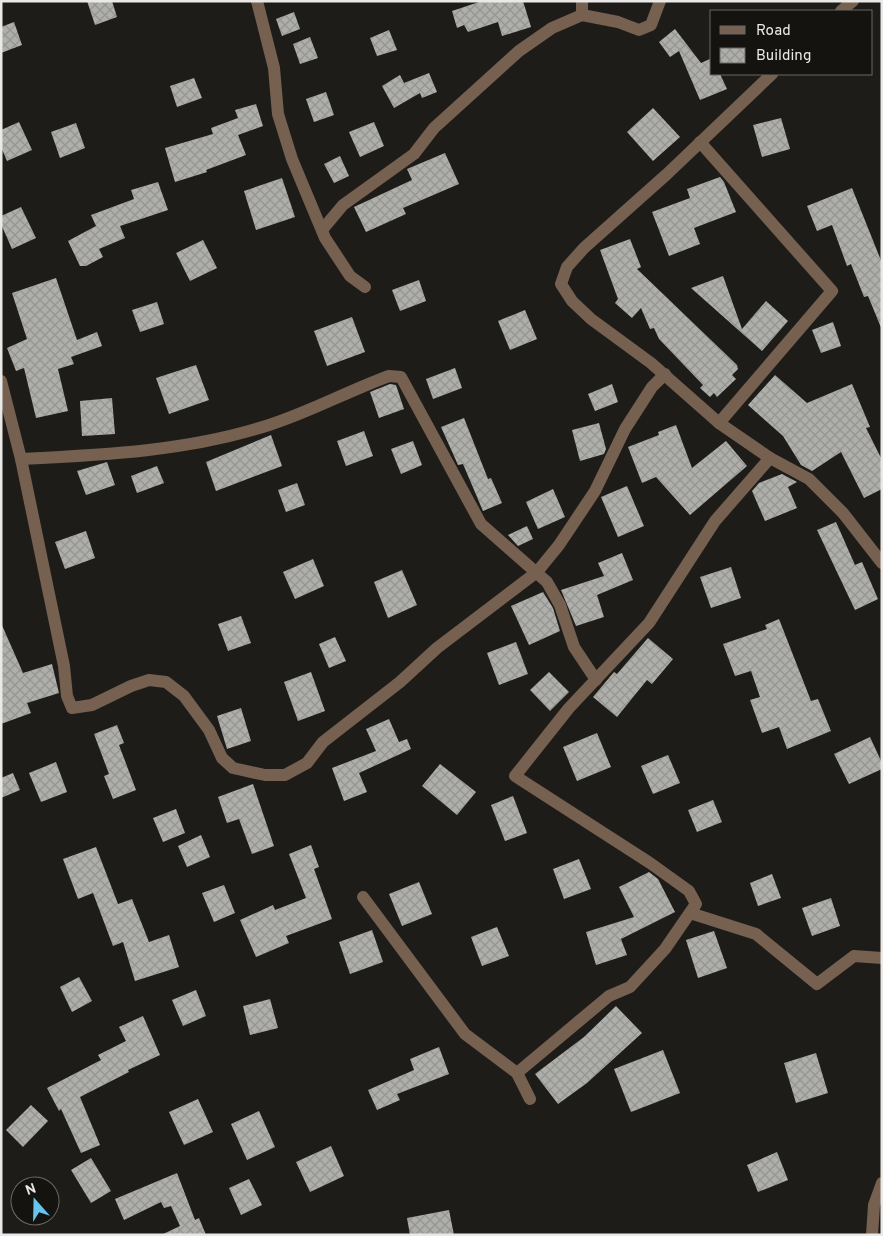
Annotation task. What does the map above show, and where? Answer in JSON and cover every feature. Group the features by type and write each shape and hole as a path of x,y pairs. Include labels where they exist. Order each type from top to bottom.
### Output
{"street":[{"path":"257,1 274,68 278,114 292,159 322,230 350,276 366,287"},
{"path":"582,1 582,15"},
{"path":"322,230 343,205 414,154 434,128 518,51 552,28 582,15 618,22 639,30 651,25 660,1"},
{"path":"842,10 854,1"},
{"path":"771,75 584,248 566,267 561,284 572,301 591,319 664,374 719,423 770,458 809,479 843,513 882,563"},
{"path":"700,142 832,291 719,423"},
{"path":"1,381 21,459 64,666 67,696 72,708 92,705 131,686 149,680 166,682 184,696 209,730 222,758 233,768 265,775 285,775 307,763 323,742 400,682 437,648 537,572 559,545 591,498 626,429 652,387 664,374"},
{"path":"21,459 88,456 206,443 269,425 389,376 401,377 481,524 547,582 560,605 574,647 596,680"},
{"path":"517,1073 609,996 630,988 665,949 696,904 689,891 606,833 514,776 569,708 649,623 715,521 770,458"},
{"path":"363,897 465,1034 517,1073 530,1099"},
{"path":"690,913 756,934 817,984 854,956 882,958"},
{"path":"872,1235 874,1205 882,1183"}],"building":[{"path":"87,1 112,1 117,17 95,25"},
{"path":"482,1 523,1 531,27 502,36 498,22 468,32 464,25 457,28 452,11"},
{"path":"294,12 300,29 282,36 276,19"},
{"path":"14,22 22,45 1,53 1,27"},
{"path":"675,29 701,63 710,59 710,75 720,75 727,89 700,100 679,51 670,57 659,42"},
{"path":"389,30 397,50 377,56 370,38"},
{"path":"310,37 318,58 300,64 293,44"},
{"path":"429,73 437,92 422,98 420,93 394,108 382,86 400,75 404,83"},
{"path":"194,78 202,98 177,107 170,86"},
{"path":"326,92 334,115 314,122 306,99"},
{"path":"256,104 263,126 238,135 246,155 206,170 207,172 175,182 165,148 213,134 211,128 238,118 235,110"},
{"path":"653,108 680,137 653,161 627,132"},
{"path":"781,118 790,149 762,157 753,125"},
{"path":"19,122 32,150 7,161 1,147 1,130"},
{"path":"374,122 384,146 360,157 349,132"},
{"path":"76,123 85,148 60,158 51,132"},
{"path":"445,153 459,184 403,208 406,214 366,232 354,207 412,180 407,169"},
{"path":"340,156 349,176 334,183 324,164"},
{"path":"720,177 724,182 736,212 694,228 700,244 669,256 652,212 690,198 687,189"},
{"path":"282,178 295,217 256,230 244,191"},
{"path":"158,182 168,210 120,226 125,238 99,249 103,257 86,266 80,266 68,241 96,226 91,215 134,199 131,190"},
{"path":"852,188 882,263 882,330 868,296 864,297 851,264 847,266 832,225 817,231 807,206"},
{"path":"21,207 36,238 12,249 1,224 1,216"},
{"path":"630,239 641,267 637,269 737,365 738,369 732,375 736,379 717,397 714,393 710,397 700,388 703,385 659,339 654,328 650,329 641,308 632,318 615,303 618,299 600,250"},
{"path":"203,240 217,268 190,281 176,253"},
{"path":"723,276 742,329 766,301 788,321 762,351 691,288"},
{"path":"56,278 77,340 97,332 102,346 71,357 74,364 58,369 68,411 36,418 24,368 16,371 7,348 27,339 12,293"},
{"path":"419,280 426,301 400,311 392,290"},
{"path":"157,302 164,324 140,332 132,310"},
{"path":"525,310 537,339 510,350 498,321"},
{"path":"352,317 365,352 327,366 314,331"},
{"path":"833,322 841,346 821,353 812,330"},
{"path":"196,365 209,400 169,414 156,378"},
{"path":"455,368 462,388 433,399 426,379"},
{"path":"775,375 807,403 852,384 870,427 866,428 882,460 882,489 864,498 841,452 812,471 801,465 783,436 748,405"},
{"path":"390,384 396,385 404,409 379,418 370,392"},
{"path":"612,384 618,402 595,411 588,394"},
{"path":"112,398 115,434 82,436 80,401"},
{"path":"464,418 488,479 491,478 502,503 483,511 463,464 458,465 441,427"},
{"path":"599,423 606,449 604,454 580,461 572,430"},
{"path":"676,425 692,468 726,441 747,466 690,515 656,477 642,483 628,447 659,435 658,432"},
{"path":"364,431 373,456 346,466 337,441"},
{"path":"271,435 282,466 216,491 206,462"},
{"path":"413,441 422,465 401,474 391,449"},
{"path":"107,462 115,485 86,495 77,471"},
{"path":"157,466 164,483 137,493 131,476"},
{"path":"782,474 797,482 788,487 797,508 765,521 752,491 759,483"},
{"path":"297,483 305,505 286,512 278,490"},
{"path":"627,486 644,526 618,537 601,497"},
{"path":"553,489 565,517 538,529 526,502"},
{"path":"836,522 855,565 862,562 878,599 855,610 817,530"},
{"path":"527,526 533,539 518,546 508,535"},
{"path":"86,531 95,558 65,569 55,542"},
{"path":"622,553 633,580 597,595 604,617 576,626 561,590 604,576 598,563"},
{"path":"313,559 324,586 295,599 283,572"},
{"path":"731,567 741,598 711,608 700,577"},
{"path":"402,570 417,605 388,618 374,582"},
{"path":"543,592 553,608 560,631 529,645 511,606"},
{"path":"241,616 251,643 228,651 218,624"},
{"path":"779,619 811,701 818,699 831,731 787,749 779,727 762,733 750,700 760,697 751,671 735,676 723,644 767,629 765,625"},
{"path":"1,623 23,673 52,664 59,693 27,703 31,713 1,724"},
{"path":"335,637 346,661 329,668 319,644"},
{"path":"648,638 673,659 652,684 647,680 617,717 593,697 614,672 617,674"},
{"path":"516,642 528,674 499,685 487,653"},
{"path":"311,672 325,711 298,721 284,682"},
{"path":"549,672 569,692 550,711 530,690"},
{"path":"241,708 251,741 227,749 217,716"},
{"path":"389,719 399,742 407,739 411,749 359,773 367,792 344,801 332,768 376,751 366,729"},
{"path":"117,725 124,743 119,745 136,790 113,799 104,776 109,774 94,734"},
{"path":"597,733 611,767 577,781 563,747"},
{"path":"870,737 882,763 882,769 849,784 834,754"},
{"path":"668,755 680,783 653,794 641,766"},
{"path":"56,762 67,792 41,802 29,773"},
{"path":"440,764 476,792 457,815 422,786"},
{"path":"13,773 20,790 1,798 1,778"},
{"path":"253,784 274,846 252,854 239,819 227,823 218,797"},
{"path":"513,796 527,833 505,841 491,805"},
{"path":"713,800 722,822 697,832 688,810"},
{"path":"176,809 185,833 163,842 153,818"},
{"path":"201,835 210,857 187,867 178,846"},
{"path":"311,845 319,867 314,869 332,919 286,936 289,943 256,957 240,920 273,905 275,910 306,898 289,854"},
{"path":"96,847 118,904 132,899 149,942 169,935 179,967 135,981 123,942 113,946 93,893 78,899 63,859"},
{"path":"579,859 591,889 564,899 553,869"},
{"path":"649,872 658,879 675,912 621,939 627,955 596,965 586,932 634,917 619,887"},
{"path":"772,874 781,898 758,906 750,883"},
{"path":"419,882 432,914 402,926 389,894"},
{"path":"224,885 235,913 214,922 202,893"},
{"path":"831,898 840,926 812,936 802,908"},
{"path":"497,927 509,956 482,966 471,937"},
{"path":"372,930 383,962 350,974 339,942"},
{"path":"714,931 727,968 698,978 686,940"},
{"path":"79,977 92,1001 72,1012 60,987"},
{"path":"196,990 206,1016 183,1026 172,1000"},
{"path":"270,999 278,1028 250,1035 243,1006"},
{"path":"616,1006 642,1033 587,1083 558,1104 535,1074 584,1037"},
{"path":"143,1016 160,1055 128,1070 129,1072 80,1097 100,1145 81,1153 61,1109 59,1111 47,1088 101,1060 98,1055 126,1041 119,1027"},
{"path":"439,1047 449,1074 397,1094 400,1100 377,1110 368,1090 414,1070 410,1059"},
{"path":"663,1050 680,1093 631,1112 614,1069"},
{"path":"816,1053 828,1093 796,1103 784,1063"},
{"path":"198,1099 213,1132 184,1145 169,1112"},
{"path":"31,1105 48,1121 23,1147 6,1130"},
{"path":"259,1111 275,1147 247,1160 231,1124"},
{"path":"331,1146 344,1176 310,1192 296,1162"},
{"path":"777,1152 788,1180 758,1192 747,1165"},
{"path":"91,1158 111,1191 91,1203 71,1170"},
{"path":"177,1173 195,1220 199,1218 206,1235 161,1235 180,1226 171,1206 164,1208 161,1202 124,1220 115,1199"},
{"path":"249,1179 262,1205 241,1215 229,1188"},
{"path":"449,1210 454,1235 410,1235 407,1218"}]}
